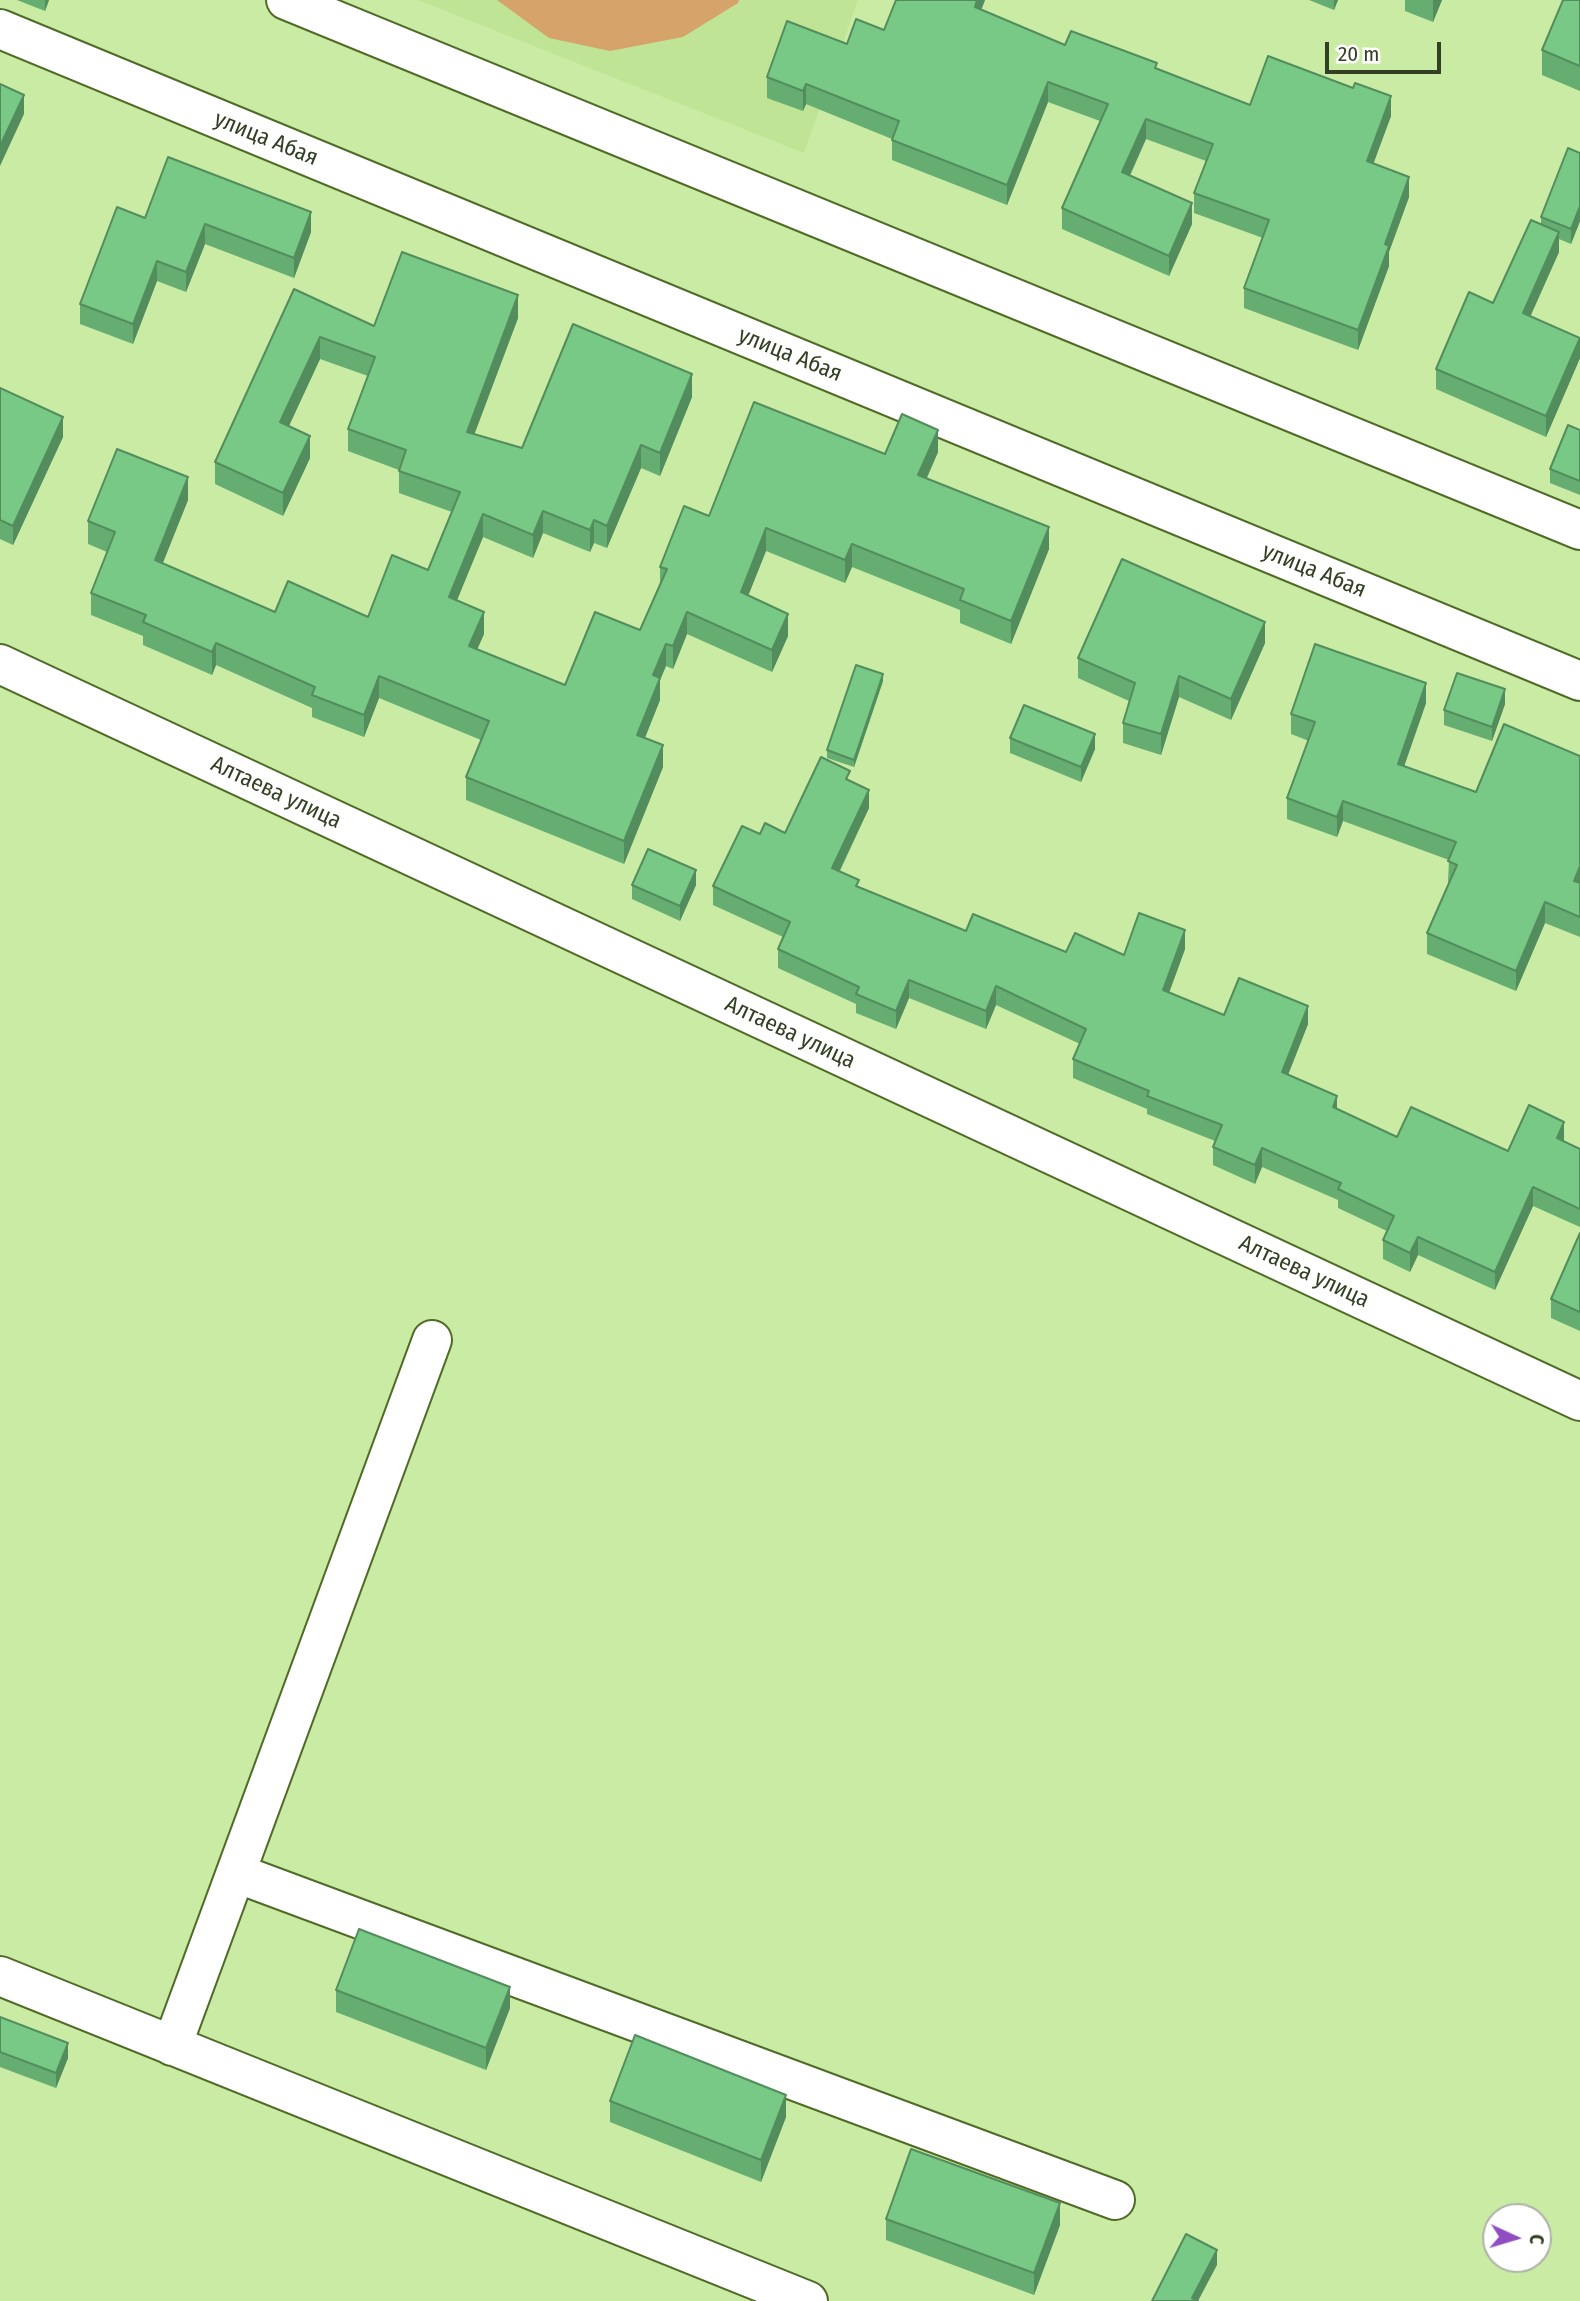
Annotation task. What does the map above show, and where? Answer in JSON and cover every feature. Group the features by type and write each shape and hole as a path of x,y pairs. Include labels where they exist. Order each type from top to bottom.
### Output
{"street":[{"path":"286,0 1580,530"},
{"name":"улица Абая","path":"0,29 1580,681"},
{"name":"Алтаева улица","path":"0,664 1580,1401"},
{"path":"172,2046 432,1340"},
{"path":"236,1873 1115,2200"},
{"path":"0,1976 808,2301"}],"shaded area":[{"path":"418,0 858,0 804,153"},
{"path":"497,0 739,0 683,37 610,51 549,38"}],"building":[{"path":"896,0 977,0 975,7 1065,45 1071,31 1157,63 1155,68 1250,105 1268,56 1353,88 1355,83 1391,96 1367,161 1409,177 1385,244 1389,246 1358,330 1244,288 1269,220 1194,193 1213,144 1146,119 1122,172 1192,203 1169,256 1062,208 1108,104 1048,82 1007,185 892,140 899,121 806,84 803,91 767,77 787,21 847,44 856,19 884,30"},
{"path":"1563,0 1580,0 1580,66 1542,50"},
{"path":"0,84 24,95 0,146"},
{"path":"1568,148 1580,153 1580,206 1571,229 1541,217"},
{"path":"168,157 311,212 294,258 205,224 186,272 157,261 133,324 80,304 117,207 145,218"},
{"path":"1531,220 1559,232 1523,313 1580,338 1546,416 1436,369 1469,292 1493,303"},
{"path":"402,252 518,295 467,432 522,448 573,324 692,374 660,453 641,445 607,526 594,520 590,530 543,511 533,535 483,514 449,597 484,612 469,646 565,685 595,612 640,630 667,569 660,567 684,506 709,516 754,402 885,454 902,414 938,430 918,475 1049,527 1011,621 960,600 964,589 852,544 845,560 766,528 741,592 788,614 772,650 687,612 673,646 666,644 653,675 660,678 637,735 663,745 624,841 466,777 489,721 379,676 364,715 312,695 315,687 216,643 212,652 143,622 146,615 91,593 115,532 88,521 117,449 188,477 155,560 275,612 288,581 368,617 392,555 428,570 460,492 399,471 406,450 348,429 375,357 320,337 280,422 310,436 283,493 215,462 294,289 374,326"},
{"path":"0,388 63,417 13,526 0,520"},
{"path":"1568,425 1580,430 1580,481 1550,469"},
{"path":"1122,559 1265,622 1231,699 1179,676 1161,734 1123,723 1135,683 1078,658"},
{"path":"1315,644 1426,683 1398,764 1476,792 1504,724 1580,756 1580,866 1574,881 1580,883 1580,917 1545,902 1516,971 1427,933 1457,865 1448,861 1456,842 1343,801 1337,817 1287,798 1315,722 1291,714"},
{"path":"856,665 883,674 854,760 827,750"},
{"path":"1457,673 1505,689 1492,727 1444,710"},
{"path":"1024,705 1095,734 1081,767 1010,738"},
{"path":"821,757 850,771 846,779 869,790 832,868 859,880 856,886 966,931 973,914 1066,952 1075,933 1124,955 1139,913 1185,930 1163,990 1224,1015 1239,978 1308,1006 1282,1072 1337,1096 1333,1107 1397,1137 1411,1107 1508,1151 1529,1105 1564,1122 1557,1138 1580,1149 1580,1209 1533,1187 1495,1272 1418,1237 1410,1253 1383,1240 1394,1216 1338,1189 1341,1183 1262,1148 1255,1165 1213,1147 1222,1125 1147,1096 1149,1091 1073,1059 1086,1029 996,986 986,1011 909,980 896,1011 856,994 859,987 778,949 790,922 713,886 742,826 760,834 765,823 785,833"},
{"path":"648,849 696,870 680,906 632,885"},
{"path":"1580,1233 1580,1312 1551,1299"},
{"path":"359,1929 510,1987 486,2048 336,1990"},
{"path":"0,2017 68,2043 56,2073 0,2052"},
{"path":"635,2035 786,2095 761,2160 610,2101"},
{"path":"911,2149 1060,2203 1034,2273 886,2219"},
{"path":"1186,2234 1217,2250 1192,2298 1198,2301 1152,2301"}]}
